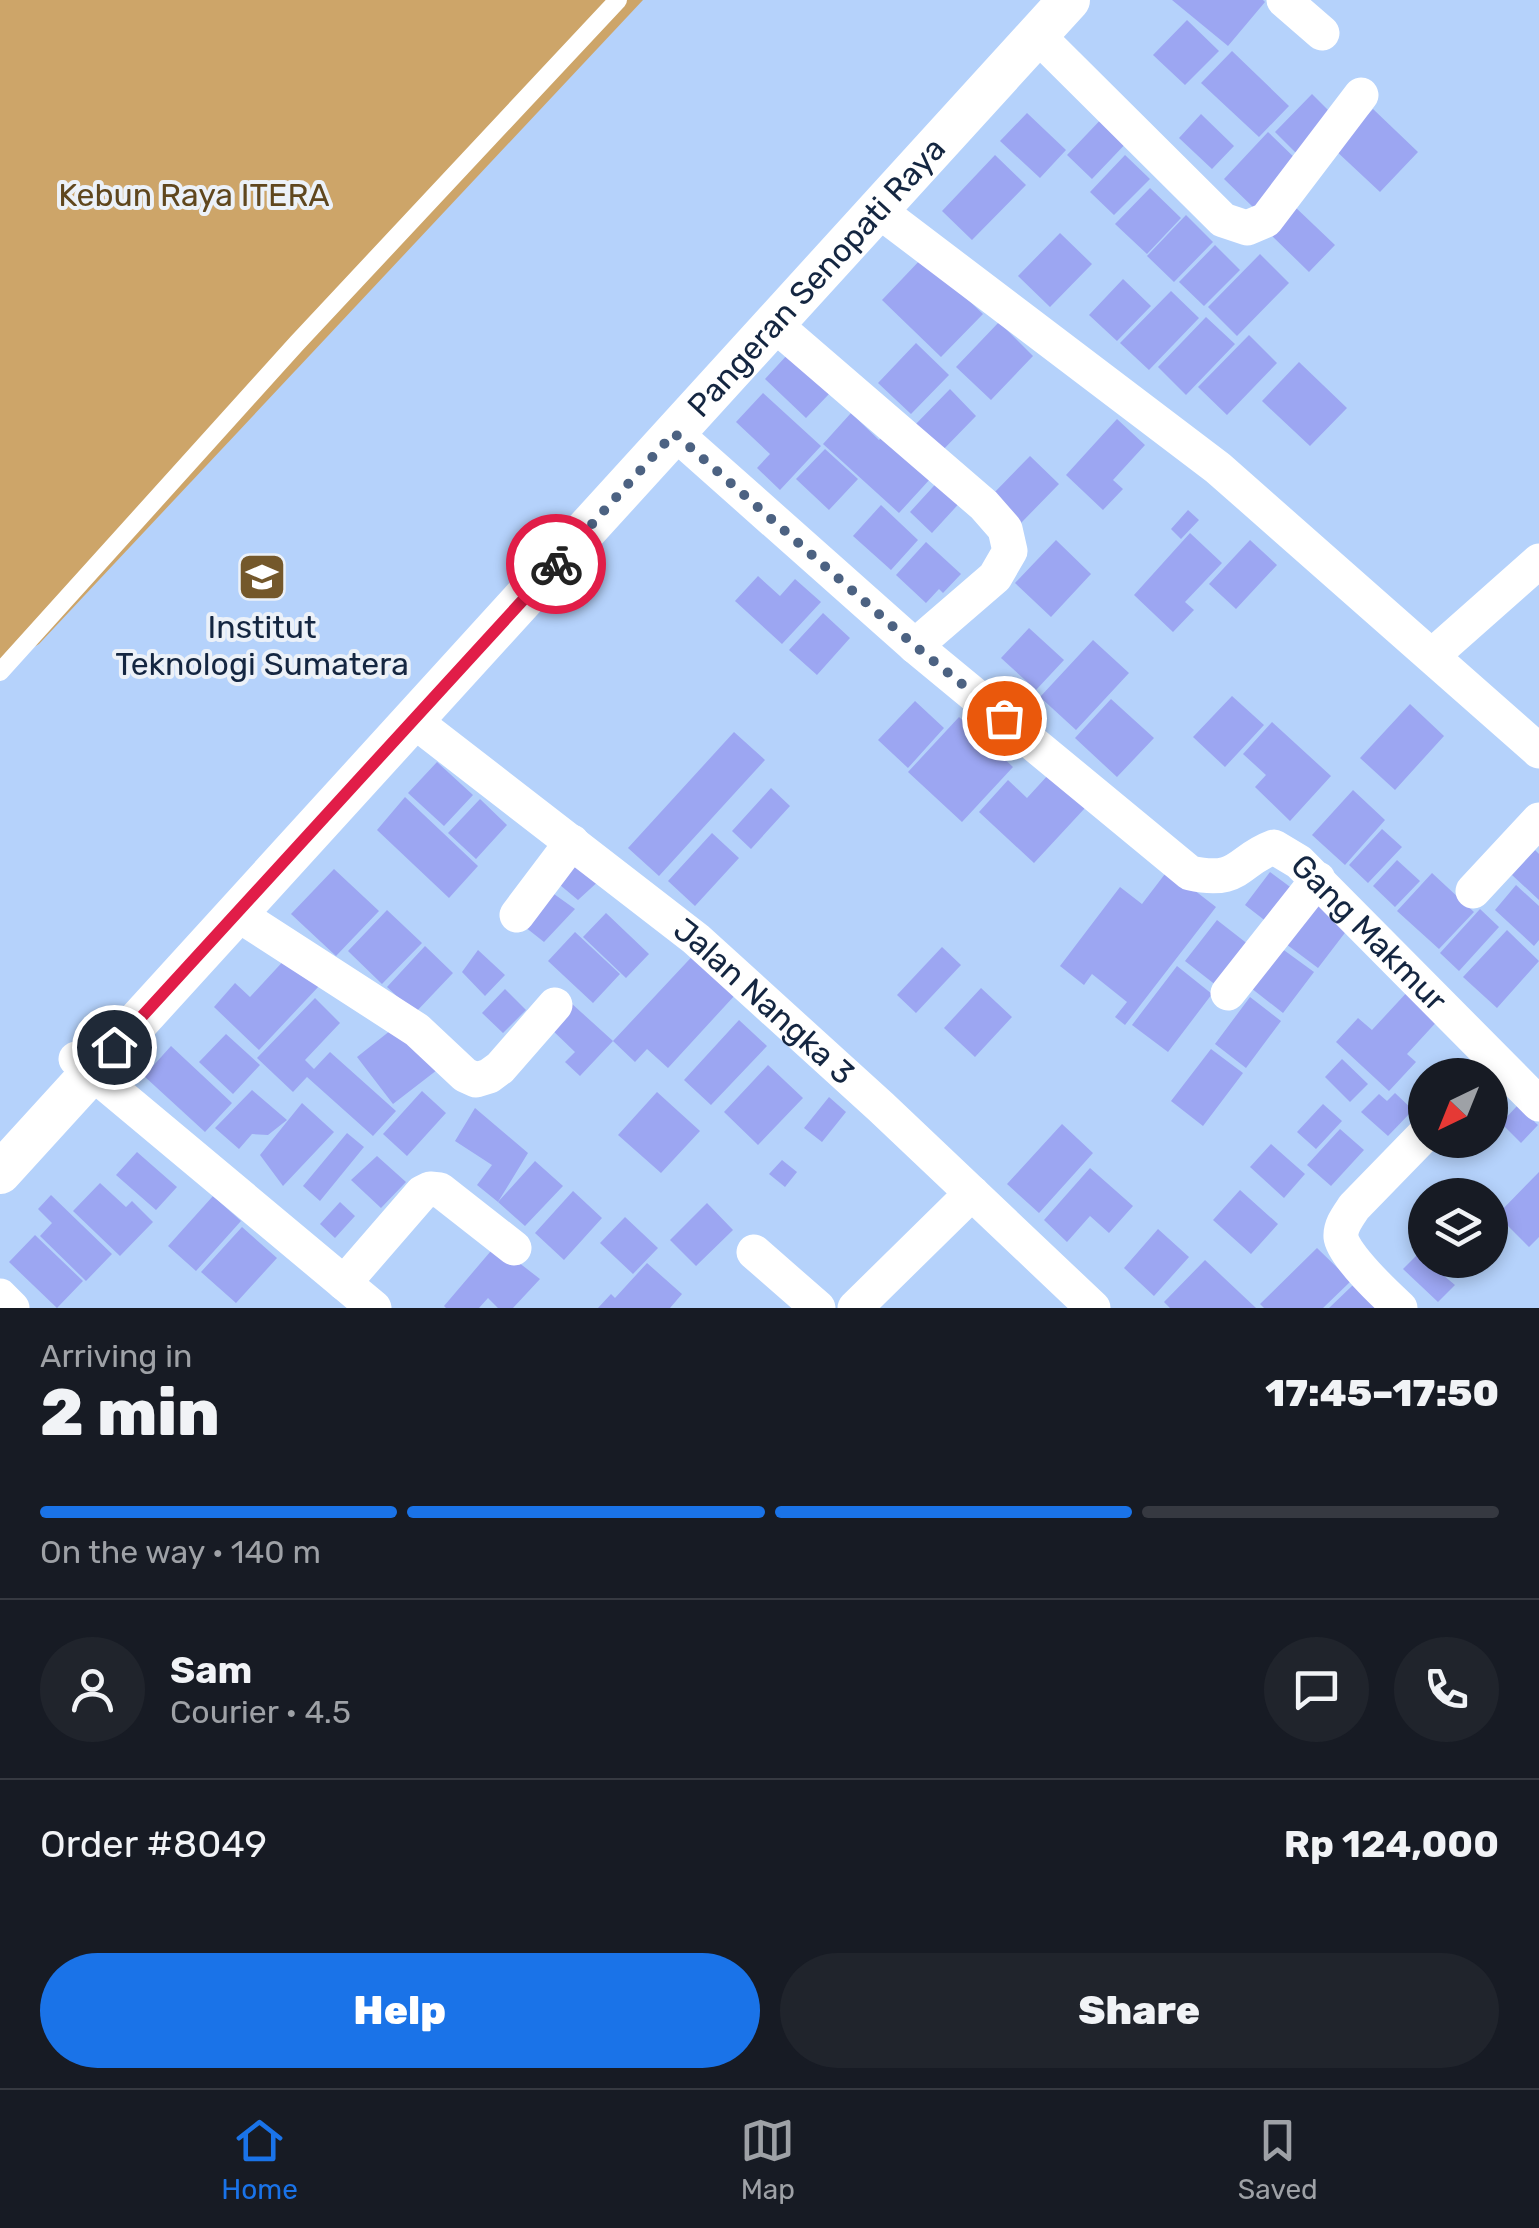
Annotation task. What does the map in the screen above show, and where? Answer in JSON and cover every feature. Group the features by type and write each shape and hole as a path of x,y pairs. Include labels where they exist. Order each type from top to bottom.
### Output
{"street":[{"name":"Pangeran Senopati Raya","path":"0,1173 84,1066 152,989 1038,18 1069,0"},
{"path":"1284,0 1322,33"},
{"name":"Pangeran Senopati Raya","path":"152,989 236,913 414,720 878,210 1038,18"},
{"path":"1038,18 1222,220 1247,228 1266,220 1361,95"},
{"path":"878,210 1218,468 1539,751"},
{"path":"774,324 984,506 1005,529 1010,551 996,577 915,646"},
{"name":"Gang Makmur","path":"674,433 915,646 1190,873 1213,878 1234,873 1274,847 1318,878 1478,1058"},
{"path":"1433,655 1539,561"},
{"name":"Jalan Nangka 3","path":"414,720 696,940 1093,1308"},
{"path":"1474,890 1539,820"},
{"path":"518,915 572,842"},
{"path":"1228,993 1318,878"},
{"path":"236,913 417,1030 465,1075 476,1080 500,1068 556,1005"},
{"name":"Pangeran Senopati Raya","path":"0,1142 84,1066"},
{"path":"84,1066 374,1308"},
{"name":"Gang Makmur","path":"1508,1083 1539,1104"},
{"path":"1400,1308 1347,1251 1341,1236 1344,1221 1354,1207 1408,1151"},
{"path":"344,1284 422,1193 430,1189 440,1190 514,1248"},
{"path":"855,1308 972,1193"},
{"path":"754,1252 818,1308"},
{"path":"0,1296 12,1308"}],"lane":[{"path":"0,672 298,342 618,0"}],"green space":[{"name":"Kebun Raya ITERA","path":"0,0 643,0 39,644 0,667"}],"building":[{"path":"1172,0 1263,0 1265,2 1228,46"},
{"path":"1187,20 1219,51 1185,85 1153,55"},
{"path":"1232,51 1289,106 1259,137 1201,83"},
{"path":"1312,94 1338,120 1301,158 1275,132"},
{"path":"1373,109 1418,152 1380,192 1334,149"},
{"path":"1027,113 1066,150 1040,178 1000,141"},
{"path":"1107,113 1132,137 1092,179 1067,155"},
{"path":"1201,114 1234,146 1212,169 1179,138"},
{"path":"1268,132 1299,162 1254,208 1224,179"},
{"path":"995,155 1026,185 972,240 942,211"},
{"path":"1125,155 1150,179 1114,215 1090,192"},
{"path":"1150,188 1181,218 1147,254 1115,224"},
{"path":"1293,205 1335,245 1309,272 1267,231"},
{"path":"1186,215 1213,242 1174,282 1147,256"},
{"path":"1060,233 1092,264 1050,307 1018,276"},
{"path":"1215,245 1240,270 1204,306 1179,282"},
{"path":"1260,254 1289,283 1237,336 1208,307"},
{"path":"923,257 983,314 941,357 882,300"},
{"path":"1123,279 1151,306 1117,341 1089,315"},
{"path":"1171,291 1199,318 1149,370 1120,343"},
{"path":"1206,317 1235,344 1186,395 1158,367"},
{"path":"999,322 1033,356 991,400 956,367"},
{"path":"1249,335 1277,363 1227,415 1198,387"},
{"path":"916,343 949,375 911,414 878,383"},
{"path":"788,354 829,394 806,418 765,379"},
{"path":"1299,362 1347,408 1310,446 1262,401"},
{"path":"950,389 976,416 939,454 912,428"},
{"path":"763,393 821,446 780,490 757,468 770,454 736,422"},
{"path":"851,413 879,440 888,430 931,478 899,513 823,444"},
{"path":"1117,419 1145,445 1113,480 1123,489 1103,510 1066,475"},
{"path":"825,449 858,479 829,510 796,479"},
{"path":"1030,456 1059,484 1021,523 992,495"},
{"path":"942,477 965,497 932,533 910,512"},
{"path":"881,505 918,540 891,570 853,536"},
{"path":"1188,510 1199,520 1181,539 1171,529"},
{"path":"1190,533 1222,563 1185,602 1194,610 1173,632 1134,595"},
{"path":"1056,540 1091,574 1051,617 1015,583"},
{"path":"1250,540 1277,565 1236,609 1209,584"},
{"path":"926,542 961,574 943,593 939,589 926,603 896,575"},
{"path":"758,576 780,596 795,579 821,602 782,644 735,601"},
{"path":"823,613 850,638 817,675 789,650"},
{"path":"1029,628 1064,660 1036,690 1001,658"},
{"path":"1093,640 1129,673 1076,730 1040,697"},
{"path":"1232,696 1264,725 1225,767 1193,737"},
{"path":"1111,699 1154,738 1117,777 1075,738"},
{"path":"915,701 944,728 908,768 878,740"},
{"path":"1410,704 1444,736 1395,790 1360,758"},
{"path":"959,717 1013,767 962,822 908,772"},
{"path":"1272,722 1331,776 1290,821 1255,787 1266,775 1243,754"},
{"path":"734,732 765,760 659,876 628,848"},
{"path":"437,762 473,795 444,826 408,793"},
{"path":"1049,774 1085,808 1034,863 979,812 1008,780 1027,798"},
{"path":"771,788 790,806 751,849 732,831"},
{"path":"1353,790 1385,820 1345,865 1312,835"},
{"path":"405,797 478,866 449,898 377,830"},
{"path":"480,799 507,825 476,859 448,833"},
{"path":"1382,829 1402,847 1368,883 1349,865"},
{"path":"712,833 739,858 695,906 668,881"},
{"path":"1535,850 1539,854 1539,900 1512,875"},
{"path":"576,854 602,878 578,900 554,880"},
{"path":"1397,860 1420,881 1395,907 1373,886"},
{"path":"334,869 379,911 336,956 291,914"},
{"path":"1168,870 1216,907 1125,1025 1115,1017 1127,1002 1092,974 1084,985 1060,966 1120,887 1142,904"},
{"path":"1270,872 1301,895 1276,929 1245,905"},
{"path":"1432,873 1474,912 1439,949 1397,911"},
{"path":"1516,885 1539,906 1539,940 1534,946 1495,910"},
{"path":"547,889 575,909 544,942 520,923"},
{"path":"1322,896 1354,921 1318,968 1286,944"},
{"path":"1480,909 1499,927 1459,971 1440,953"},
{"path":"387,910 422,943 382,984 348,951"},
{"path":"606,913 649,954 626,978 583,937"},
{"path":"1217,920 1249,945 1217,986 1185,961"},
{"path":"1507,930 1539,961 1497,1008 1463,977"},
{"path":"575,932 620,974 593,1003 548,961"},
{"path":"425,946 453,973 415,1013 387,987"},
{"path":"942,947 961,965 916,1013 897,995"},
{"path":"700,948 736,994 668,1068 647,1049 635,1062 613,1041"},
{"path":"1281,948 1314,972 1283,1013 1251,988"},
{"path":"478,950 505,975 485,996 462,972"},
{"path":"288,956 320,985 259,1050 214,1007 235,983 250,997"},
{"path":"1177,966 1212,994 1168,1052 1132,1025"},
{"path":"981,988 1012,1017 975,1057 944,1028"},
{"path":"505,989 526,1010 503,1033 482,1013"},
{"path":"1410,989 1441,1017 1407,1054 1412,1058 1408,1058 1408,1071 1389,1091 1336,1042 1358,1018 1372,1030"},
{"path":"1250,997 1281,1021 1246,1068 1215,1044"},
{"path":"315,998 340,1023 305,1060 314,1069 330,1052 396,1111 373,1136 307,1077 293,1092 257,1058"},
{"path":"571,1003 613,1041 580,1076 565,1062 575,1052 548,1026"},
{"path":"739,1020 767,1046 711,1105 684,1080"},
{"path":"400,1023 437,1070 393,1104 357,1057"},
{"path":"226,1034 260,1065 233,1094 199,1062"},
{"path":"171,1046 232,1103 205,1132 144,1076"},
{"path":"1211,1049 1243,1073 1203,1126 1171,1101"},
{"path":"1342,1059 1368,1084 1350,1102 1325,1077"},
{"path":"768,1065 803,1098 758,1145 724,1112"},
{"path":"252,1090 287,1120 268,1135 252,1134 239,1149 215,1128"},
{"path":"422,1091 446,1113 407,1156 383,1134"},
{"path":"657,1092 700,1131 661,1173 618,1135"},
{"path":"1395,1093 1408,1105 1408,1115 1388,1136 1361,1112 1379,1094 1387,1101"},
{"path":"829,1097 846,1112 822,1142 804,1128"},
{"path":"302,1103 334,1132 283,1186 260,1155"},
{"path":"1323,1104 1342,1121 1316,1149 1297,1132"},
{"path":"1517,1106 1538,1125 1521,1143 1508,1130 1508,1116"},
{"path":"475,1108 528,1153 498,1202 477,1185 492,1165 455,1141"},
{"path":"1062,1124 1093,1153 1039,1213 1007,1184"},
{"path":"1340,1129 1364,1150 1331,1186 1307,1165"},
{"path":"347,1133 364,1147 320,1201 303,1186"},
{"path":"1271,1144 1305,1174 1284,1198 1250,1167"},
{"path":"137,1152 177,1187 156,1210 116,1175"},
{"path":"377,1156 406,1182 381,1208 351,1180"},
{"path":"782,1160 797,1172 785,1187 769,1174"},
{"path":"535,1161 563,1186 525,1226 498,1202"},
{"path":"1090,1168 1133,1206 1109,1233 1090,1216 1067,1242 1044,1220"},
{"path":"1539,1172 1539,1237 1529,1247 1508,1226 1508,1204"},
{"path":"100,1183 126,1207 132,1201 153,1222 120,1256 73,1211"},
{"path":"1240,1190 1278,1224 1251,1254 1213,1220"},
{"path":"573,1191 602,1218 564,1260 535,1233"},
{"path":"51,1195 112,1254 86,1281 40,1236 52,1223 38,1209"},
{"path":"213,1196 241,1221 196,1271 168,1246"},
{"path":"340,1202 355,1216 335,1238 320,1224"},
{"path":"707,1203 733,1230 696,1266 670,1240"},
{"path":"625,1217 658,1248 633,1274 600,1243"},
{"path":"242,1227 277,1258 236,1303 201,1272"},
{"path":"1158,1229 1189,1257 1154,1296 1124,1268"},
{"path":"35,1235 83,1281 57,1308 9,1262"},
{"path":"496,1245 540,1279 513,1308 498,1308 488,1298 479,1308 446,1308 444,1306"},
{"path":"1317,1248 1351,1281 1323,1308 1264,1308 1260,1304"},
{"path":"1205,1260 1256,1308 1170,1308 1164,1302"},
{"path":"647,1263 682,1294 670,1308 598,1308 611,1294 615,1298"},
{"path":"1413,1278 1447,1278 1455,1285 1438,1302"},
{"path":"1353,1285 1376,1308 1329,1308"}],"way so far":[{"path":"556,564 674,433 915,646 1004,718"}],"place":[{"name":"Institut Teknologi Sumatera","path":"262,577"}],"route":[{"path":"114,1047 556,564"}]}
